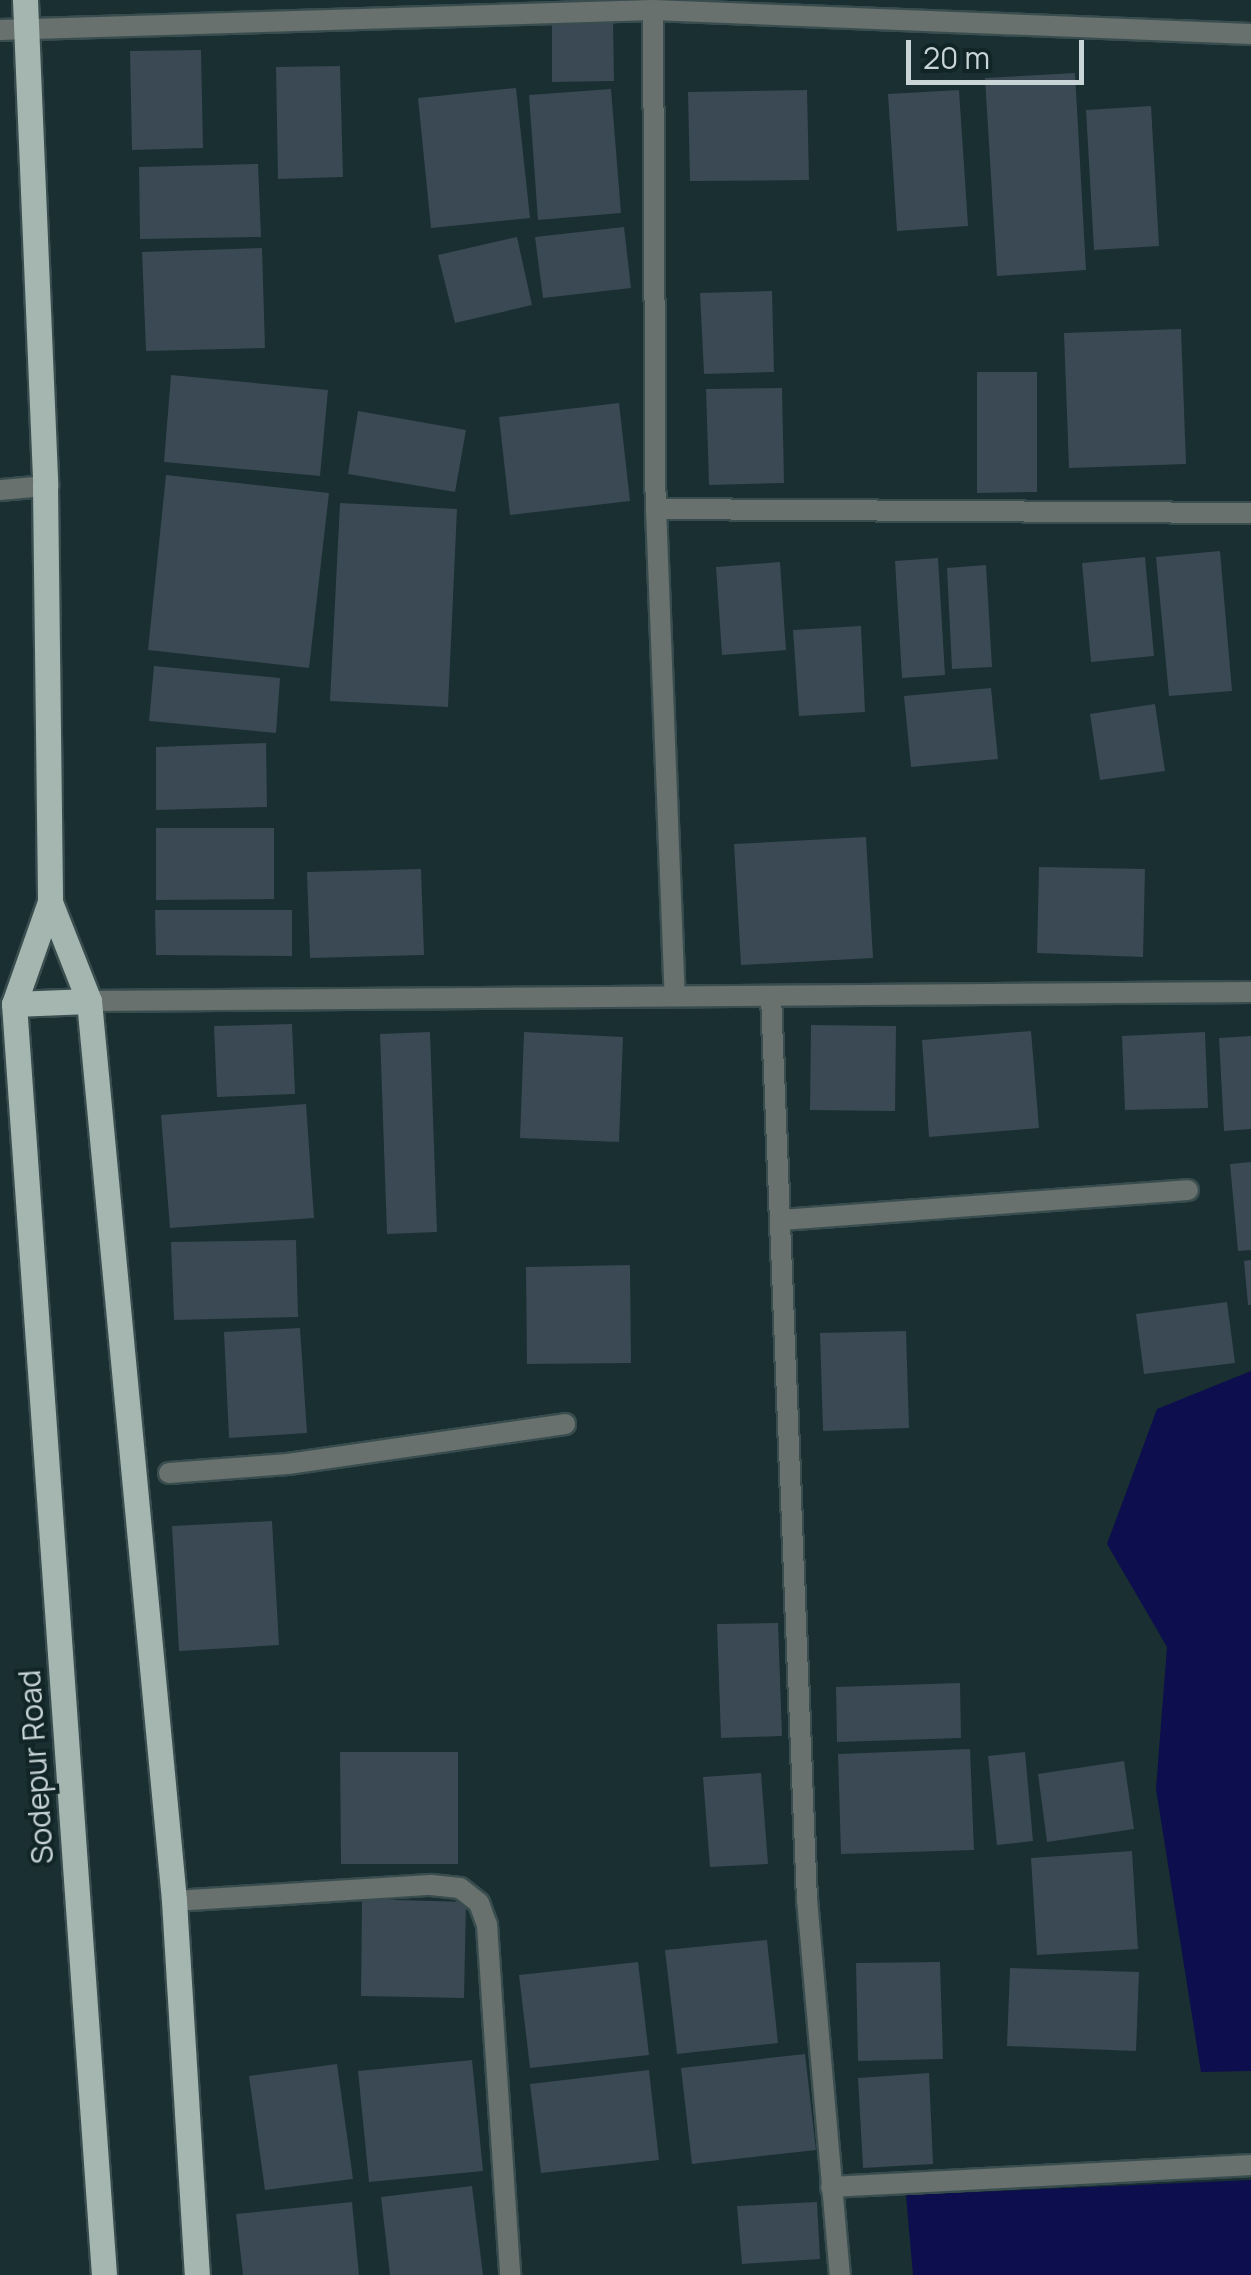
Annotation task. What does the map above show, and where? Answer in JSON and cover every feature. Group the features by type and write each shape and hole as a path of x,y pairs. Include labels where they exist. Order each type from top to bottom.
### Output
{"main road":[{"name":"Sodepur Road","path":"24,0 13,30 45,486 50,902 14,1004 104,2275"},
{"name":"Sodepur Road","path":"50,902 89,1000 174,1900 197,2275"},
{"path":"14,1004 89,1000"}],"street":[{"path":"13,30 653,10 1251,34"},
{"path":"653,10 656,508 676,995"},
{"path":"0,490 45,486"},
{"path":"656,508 1251,513"},
{"path":"89,1000 1251,992"},
{"path":"772,996 807,1899 840,2275"},
{"path":"781,1220 1188,1190"},
{"path":"169,1473 288,1464 565,1424"},
{"path":"174,1900 431,1885 460,1888 479,1903 487,1925 510,2275"},
{"path":"831,2187 1251,2165"}],"shaded area":[{"path":"1251,1371 1251,2071 1201,2072 1156,1789 1167,1647 1107,1544 1157,1409"},
{"path":"1251,2180 1251,2275 913,2275 906,2195"}],"building":[{"path":"613,18 614,81 552,82 552,19"},
{"path":"201,50 203,148 132,150 130,51"},
{"path":"340,66 343,177 278,179 276,67"},
{"path":"1075,73 1086,270 997,276 985,78"},
{"path":"516,88 530,218 431,228 418,98"},
{"path":"611,89 621,213 538,220 529,95"},
{"path":"807,90 809,180 690,181 688,92"},
{"path":"959,90 968,226 897,231 888,94"},
{"path":"1151,106 1159,246 1094,250 1086,110"},
{"path":"258,164 261,237 140,239 139,167"},
{"path":"624,227 631,288 543,298 535,237"},
{"path":"517,237 532,305 455,323 438,255"},
{"path":"262,248 265,348 146,351 142,252"},
{"path":"772,291 774,372 704,374 700,293"},
{"path":"1181,329 1186,464 1069,468 1064,333"},
{"path":"977,372 1037,372 1037,492 977,493"},
{"path":"171,375 328,390 320,476 164,462"},
{"path":"782,388 784,483 709,485 706,389"},
{"path":"619,403 630,501 510,515 499,417"},
{"path":"358,411 466,430 455,492 348,474"},
{"path":"166,475 329,493 309,668 148,650"},
{"path":"340,503 457,509 448,707 330,701"},
{"path":"1220,551 1232,691 1169,696 1156,557"},
{"path":"1145,557 1154,656 1091,662 1082,563"},
{"path":"938,558 945,675 902,678 895,561"},
{"path":"780,562 786,650 722,655 716,567"},
{"path":"986,565 992,667 952,669 947,568"},
{"path":"861,626 865,712 799,716 793,630"},
{"path":"154,666 280,678 276,733 149,721"},
{"path":"991,688 998,759 911,767 904,696"},
{"path":"1155,704 1165,771 1100,780 1090,714"},
{"path":"266,743 267,807 156,810 156,747"},
{"path":"156,828 274,828 274,899 156,900"},
{"path":"866,837 873,958 741,965 734,844"},
{"path":"1039,867 1145,869 1143,957 1037,953"},
{"path":"421,869 424,955 310,958 307,872"},
{"path":"155,910 292,910 292,956 156,955"},
{"path":"292,1024 295,1094 217,1097 214,1026"},
{"path":"811,1025 896,1026 895,1111 810,1110"},
{"path":"1031,1031 1039,1128 929,1137 922,1040"},
{"path":"430,1032 437,1232 387,1234 380,1034"},
{"path":"524,1032 623,1037 619,1142 520,1138"},
{"path":"1205,1032 1208,1108 1125,1110 1122,1036"},
{"path":"1251,1036 1251,1129 1224,1131 1219,1038"},
{"path":"306,1104 314,1218 170,1228 161,1115"},
{"path":"1251,1162 1251,1250 1238,1251 1230,1164"},
{"path":"296,1240 298,1317 174,1320 171,1242"},
{"path":"1251,1260 1251,1305 1248,1305 1244,1261"},
{"path":"630,1265 631,1363 527,1364 526,1267"},
{"path":"1227,1302 1235,1363 1144,1374 1136,1314"},
{"path":"300,1328 307,1433 229,1438 224,1332"},
{"path":"906,1331 909,1428 823,1431 820,1333"},
{"path":"272,1521 279,1645 179,1651 172,1526"},
{"path":"778,1623 782,1736 721,1738 717,1624"},
{"path":"960,1683 961,1738 837,1742 836,1687"},
{"path":"970,1749 974,1850 841,1854 838,1754"},
{"path":"340,1752 458,1752 458,1864 341,1864"},
{"path":"1025,1752 1033,1841 997,1845 988,1756"},
{"path":"1124,1761 1134,1829 1047,1842 1038,1774"},
{"path":"761,1773 768,1864 710,1867 703,1777"},
{"path":"1132,1851 1138,1949 1037,1955 1031,1858"},
{"path":"362,1899 466,1902 464,1998 361,1996"},
{"path":"767,1940 778,2043 677,2054 665,1950"},
{"path":"638,1962 649,2055 530,2068 519,1975"},
{"path":"940,1962 943,2059 858,2061 856,1963"},
{"path":"1010,1968 1139,1972 1136,2051 1007,2046"},
{"path":"805,2054 816,2150 692,2164 681,2068"},
{"path":"472,2060 483,2171 369,2182 358,2071"},
{"path":"337,2064 353,2179 265,2190 249,2076"},
{"path":"649,2070 659,2160 541,2173 530,2084"},
{"path":"929,2073 933,2164 863,2168 858,2078"},
{"path":"472,2186 483,2275 390,2275 381,2197"},
{"path":"352,2202 359,2275 243,2275 236,2214"},
{"path":"817,2202 820,2259 742,2264 737,2206"}]}
